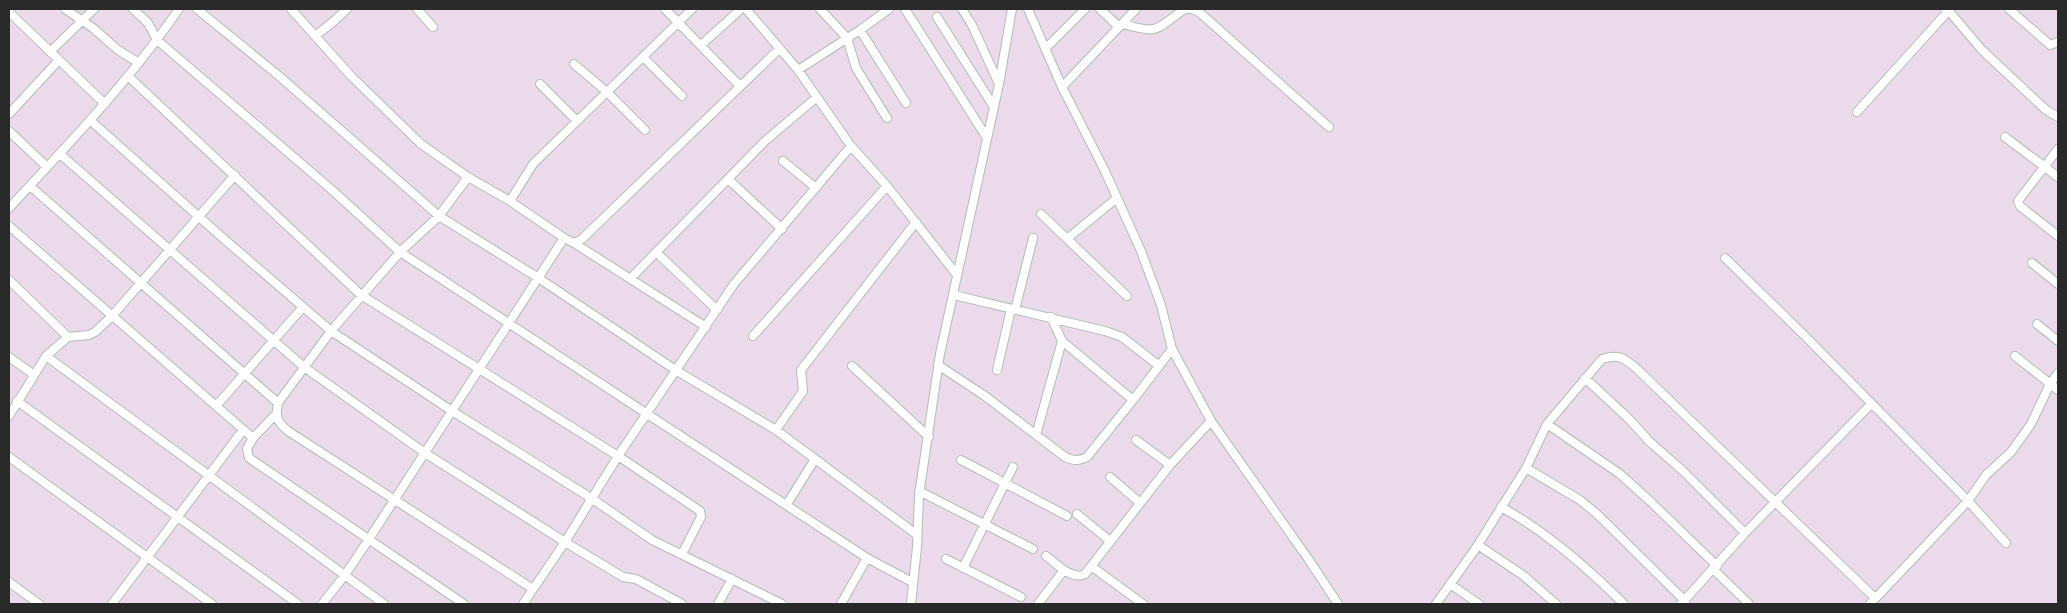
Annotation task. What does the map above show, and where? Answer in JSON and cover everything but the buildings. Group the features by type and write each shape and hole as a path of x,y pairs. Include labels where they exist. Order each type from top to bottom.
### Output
{"street":[{"path":"65,9 83,21 118,50 139,63"},
{"path":"50,52 94,9"},
{"path":"133,9 148,22 157,40 332,190 400,252 867,558 912,582"},
{"path":"9,208 91,121 139,63 179,9"},
{"path":"197,9 279,76 439,216 537,277 676,371 776,430 916,534"},
{"path":"291,9 351,76 421,144 468,177 510,201 564,238 706,327"},
{"path":"315,36 347,9"},
{"path":"417,9 433,27"},
{"path":"665,9 740,86"},
{"path":"510,201 533,164 692,9"},
{"path":"701,45 741,9"},
{"path":"746,9 798,70 851,146 887,186 958,274"},
{"path":"820,9 846,38 856,68 867,89 888,118"},
{"path":"798,70 889,9"},
{"path":"905,9 987,138"},
{"path":"962,9 972,25 999,84"},
{"path":"910,604 917,547 916,534 920,491 938,365 999,84 1012,9"},
{"path":"1028,9 1062,87 1104,168 1117,198 1161,305 1172,349 1211,420 1338,604"},
{"path":"1045,49 1085,9"},
{"path":"1100,9 1121,25 1141,29 1156,29 1185,9 1199,12 1329,127"},
{"path":"1062,87 1136,9"},
{"path":"1857,112 1948,9 1982,50 2046,110 2058,117"},
{"path":"2009,9 2050,45 2058,42"},
{"path":"9,12 105,104"},
{"path":"937,16 994,108"},
{"path":"860,30 906,103"},
{"path":"574,244 597,226 779,49"},
{"path":"643,57 682,96"},
{"path":"9,114 59,60"},
{"path":"574,64 607,92 645,130"},
{"path":"128,76 362,295 618,456 700,511 701,517 682,554"},
{"path":"540,84 577,121"},
{"path":"630,279 765,141 816,98"},
{"path":"91,121 198,217 331,331 452,411 591,498 652,540 782,604"},
{"path":"9,131 47,167"},
{"path":"2005,138 2058,177"},
{"path":"523,604 565,542 618,456 648,415 734,284 851,146"},
{"path":"2058,149 2018,201 2019,204 2058,236"},
{"path":"60,154 304,367 425,453 565,542 623,577 636,579 682,604"},
{"path":"783,160 816,188"},
{"path":"9,416 33,374 46,356 68,337 89,335 112,316 235,175"},
{"path":"468,177 439,216 400,252 331,331 278,403 276,414 277,420 288,431 533,589"},
{"path":"728,179 782,229"},
{"path":"30,186 278,403"},
{"path":"753,336 887,186"},
{"path":"1068,238 1117,198"},
{"path":"1041,214 1127,296"},
{"path":"776,430 802,391 801,370 916,222"},
{"path":"9,226 254,438"},
{"path":"322,604 345,575 369,539 564,238"},
{"path":"997,370 1033,238"},
{"path":"656,252 717,310"},
{"path":"1725,258 1968,501 2006,543"},
{"path":"2032,263 2058,284"},
{"path":"9,280 68,337"},
{"path":"954,295 1013,310 1051,317 1122,337 1158,365"},
{"path":"216,406 303,306"},
{"path":"1051,317 1062,341 1132,400"},
{"path":"2037,324 2058,341"},
{"path":"1036,435 1062,341"},
{"path":"938,365 985,396 1066,457 1072,460 1081,460 1088,457 1172,349"},
{"path":"46,356 384,604"},
{"path":"1436,604 1478,545 1526,468 1547,424 1602,359 1614,356 1625,358 1776,502 1872,601 1968,501 1986,475 2011,452 2031,424 2050,384 2058,373"},
{"path":"2015,356 2058,390"},
{"path":"9,357 33,374"},
{"path":"852,366 929,437"},
{"path":"1585,378 1745,533"},
{"path":"17,401 298,604"},
{"path":"1526,468 1580,500 1597,514 1683,603 1745,533 1872,404"},
{"path":"276,414 254,438 247,449 249,458 464,604"},
{"path":"1046,556 1064,570 1078,576 1085,574 1170,465 1211,420"},
{"path":"1547,424 1620,474 1651,502 1749,604"},
{"path":"112,604 178,519 243,430"},
{"path":"1136,440 1170,465"},
{"path":"9,457 212,604"},
{"path":"787,504 815,460"},
{"path":"961,460 1067,516"},
{"path":"963,568 1013,466"},
{"path":"1110,477 1140,502"},
{"path":"920,491 1033,549"},
{"path":"1501,507 1524,520 1586,567 1624,604"},
{"path":"1077,514 1110,541"},
{"path":"1478,545 1524,576 1556,604"},
{"path":"841,604 867,558"},
{"path":"946,559 1021,597"},
{"path":"1091,566 1143,604"},
{"path":"1050,604 1040,601 1064,570"},
{"path":"718,604 732,579"},
{"path":"9,582 39,604"},
{"path":"1450,584 1479,604"}]}
